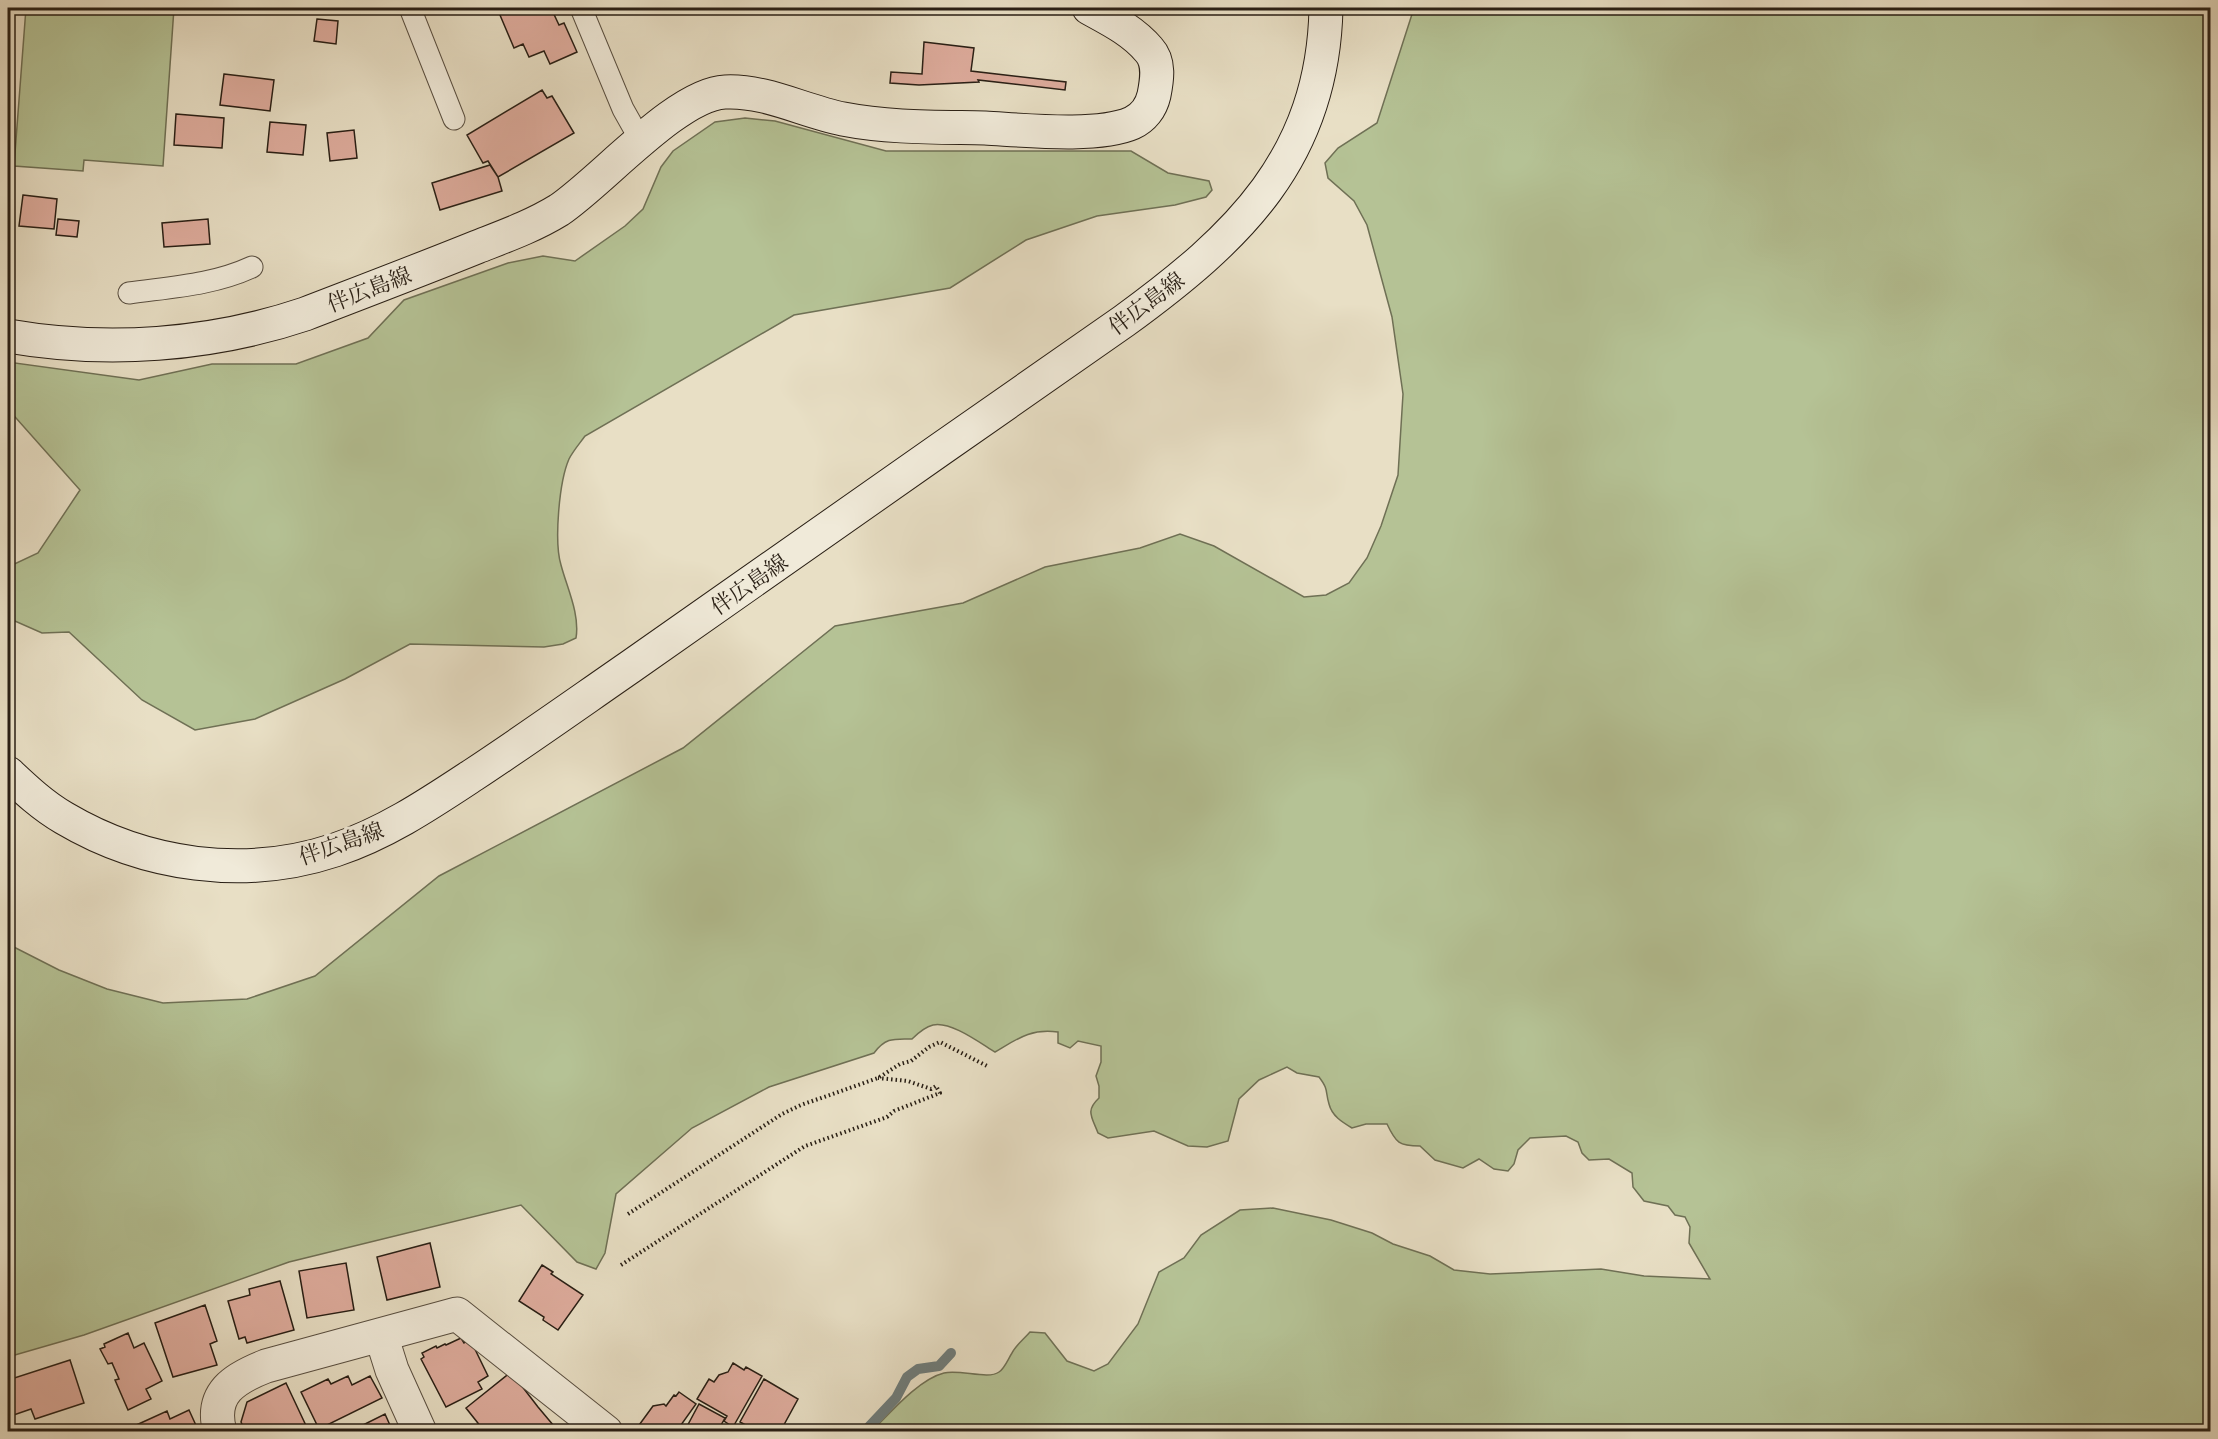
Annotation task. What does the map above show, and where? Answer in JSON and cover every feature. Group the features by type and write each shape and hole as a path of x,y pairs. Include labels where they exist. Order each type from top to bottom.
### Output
{"main road":[{"name":"伴広島線","path":"8,336 74,343 131,345 172,343 271,325 520,231 559,210 669,118 705,97 721,92 767,96 841,119 877,124 1050,131 1115,128 1133,122 1145,114 1153,99 1158,76 1154,55 1137,37 1089,8"},
{"name":"伴広島線","path":"8,773 62,818 89,831 118,844 161,858 208,865 250,866 311,856 343,847 406,819 536,733 1124,321 1223,242 1268,189 1299,134 1320,64 1326,8"},
{"path":"220,1431 219,1403 228,1385 246,1373 457,1314 606,1431"},
{"path":"381,1335 392,1371 420,1431"}],"lane":[{"path":"410,8 454,119"},
{"path":"581,8 623,109 641,141"},
{"path":"129,293 214,281 252,267"}],"path":[{"path":"628,1214 782,1114 878,1078 900,1064 911,1061 940,1041 989,1067"},
{"path":"621,1265 805,1146 887,1117 894,1111 940,1093 936,1086 931,1089 908,1081 878,1078"}],"green space":[{"path":"26,8 174,8 163,166 84,160 83,171 14,166"},
{"path":"1414,8 2210,8 2210,1431 872,1431 915,1389 934,1376 951,1372 988,1375 999,1372 1016,1347 1030,1332 1045,1333 1067,1361 1094,1371 1108,1364 1138,1324 1159,1272 1184,1258 1201,1235 1240,1210 1273,1208 1331,1220 1430,1256 1454,1270 1490,1274 1601,1269 1644,1276 1710,1279 1689,1243 1690,1227 1685,1217 1675,1215 1668,1206 1644,1201 1633,1187 1632,1173 1609,1159 1589,1160 1582,1153 1578,1142 1566,1136 1530,1138 1518,1150 1514,1164 1508,1171 1494,1169 1479,1159 1463,1168 1435,1160 1420,1146 1399,1142 1387,1124 1366,1124 1352,1128 1332,1112 1326,1088 1319,1077 1297,1073 1287,1067 1259,1080 1239,1099 1228,1141 1207,1147 1188,1146 1154,1131 1108,1138 1098,1133 1091,1114 1092,1107 1099,1098 1096,1076 1101,1062 1101,1046 1078,1041 1070,1048 1058,1043 1058,1032 1048,1031 1032,1033 995,1052 957,1029 940,1025 927,1027 912,1039 895,1039 882,1044 874,1053 769,1087 692,1128 616,1194 605,1253 596,1269 577,1262 521,1205 289,1262 84,1335 8,1357 8,944 59,970 107,989 163,1003 247,999 315,976 439,876 683,748 835,626 963,603 1045,567 1140,548 1180,534 1214,546 1304,597 1326,595 1349,583 1367,558 1381,526 1398,475 1403,394 1392,317 1367,225 1354,201 1328,178 1325,163 1338,148 1377,123"},
{"path":"745,118 775,121 886,151 1131,151 1168,173 1209,181 1212,190 1206,197 1175,205 1097,216 1026,240 950,288 794,315 585,436 569,459 560,497 559,555 575,610 577,629 576,638 563,644 544,647 410,644 345,679 255,719 195,730 142,700 69,632 42,633 8,618 8,567 38,553 80,490 8,409 8,362 139,380 212,364 296,364 368,338 404,300 508,263 543,256 575,261 625,226 643,209 661,167 673,151 715,122"}],"building":[{"path":"497,8 551,8 559,25 564,23 577,52 550,64 544,51 529,57 523,44 514,48"},
{"path":"317,19 338,21 336,44 314,41"},
{"path":"924,42 974,48 971,71 1066,82 1065,90 978,80 979,82 919,85 890,83 891,72 922,74"},
{"path":"224,74 274,80 270,111 220,105"},
{"path":"542,90 547,98 552,96 574,133 498,177 488,161 483,163 467,135"},
{"path":"176,114 224,118 222,148 174,145"},
{"path":"270,122 306,125 303,155 267,152"},
{"path":"354,130 357,158 330,161 327,133"},
{"path":"490,165 498,177 502,191 440,210 432,183"},
{"path":"23,195 57,199 54,229 19,226"},
{"path":"58,219 79,221 77,237 56,235"},
{"path":"208,219 210,244 164,247 162,223"},
{"path":"430,1243 440,1287 387,1300 377,1257"},
{"path":"346,1263 354,1310 307,1318 299,1271"},
{"path":"542,1265 553,1272 551,1274 583,1295 558,1330 543,1320 544,1317 519,1301"},
{"path":"280,1281 294,1330 247,1343 245,1337 239,1339 228,1301 250,1295 249,1289"},
{"path":"205,1305 217,1341 210,1344 217,1365 173,1377 155,1323"},
{"path":"128,1333 134,1348 144,1343 162,1381 146,1389 151,1399 128,1410 115,1380 119,1379 112,1363 108,1364 100,1349 105,1347 104,1344"},
{"path":"461,1338 464,1343 470,1339 488,1376 478,1382 482,1389 446,1407 421,1359 424,1357 422,1353"},
{"path":"70,1360 84,1403 35,1419 31,1409 8,1417 8,1380"},
{"path":"733,1363 744,1370 746,1367 762,1376 733,1427 724,1421 727,1416 697,1399 709,1379 714,1382 719,1375 728,1372"},
{"path":"511,1372 559,1432 485,1432 466,1408"},
{"path":"348,1376 352,1385 370,1376 382,1398 319,1429 301,1392 328,1379 331,1384"},
{"path":"764,1379 798,1399 780,1432 765,1432 754,1425 751,1428 740,1422"},
{"path":"286,1383 309,1432 246,1432 241,1422 247,1402"},
{"path":"679,1392 696,1404 676,1432 634,1432 653,1406 664,1404 666,1406"},
{"path":"699,1404 725,1418 717,1432 684,1432"},
{"path":"189,1410 199,1432 134,1432 132,1427 167,1411 170,1419"},
{"path":"385,1414 393,1432 349,1432"}],"waterway":[{"path":"864,1432 896,1398 907,1377 918,1369 939,1366 951,1353"}]}
